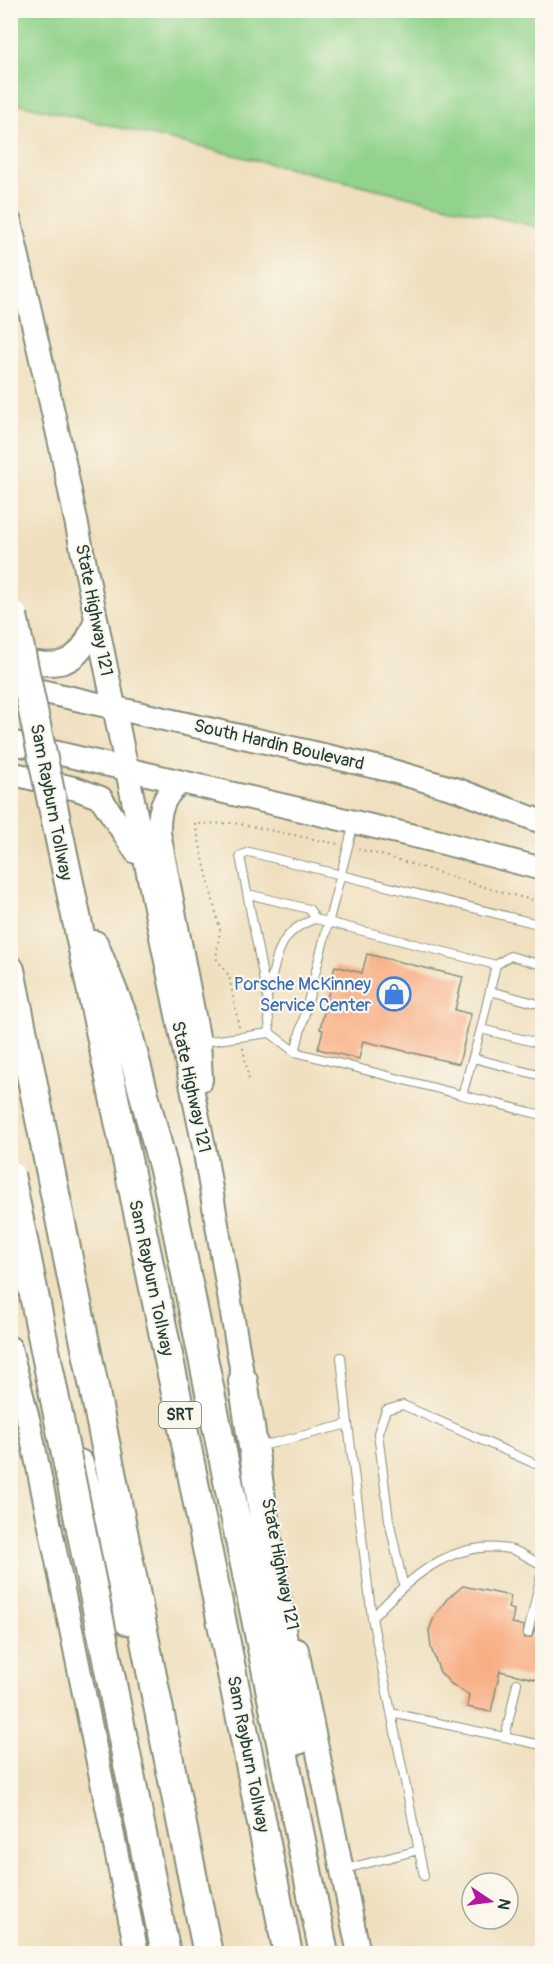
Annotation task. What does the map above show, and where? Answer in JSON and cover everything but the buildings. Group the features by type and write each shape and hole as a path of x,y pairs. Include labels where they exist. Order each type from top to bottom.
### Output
{"highway":[{"name":"Sam Rayburn Tollway","path":"12,609 66,878 173,1382 288,1953"},
{"path":"66,878 124,1019 168,1185 325,1953"},
{"path":"10,970 208,1953"},
{"path":"10,1175 166,1953"},
{"path":"10,1243 119,1604 151,1668"},
{"path":"243,1381 294,1711 325,1953"}],"main road":[{"name":"State Highway 121","path":"10,222 96,619 204,1147 243,1381 359,1953"},
{"path":"10,658 47,666 64,663 72,659 85,646 96,619"},
{"name":"South Hardin Boulevard","path":"10,684 389,770 458,790 543,822"},
{"path":"10,742 543,868"},
{"path":"10,773 85,791 101,798 145,867"},
{"path":"183,782 168,794 161,812 159,833 199,1042 204,1147"},
{"path":"10,1348 30,1423 137,1953"}],"lane":[{"path":"295,1052 354,822"},
{"path":"270,1033 267,998 240,856 249,852 543,925"},
{"path":"248,894 309,909 316,919"},
{"path":"267,998 283,939 306,922 316,919 496,964 510,956 543,965"},
{"path":"462,1095 481,1029 496,964"},
{"path":"490,991 543,1005"},
{"path":"481,1029 543,1044"},
{"path":"199,1042 270,1033 295,1052 543,1115"},
{"path":"473,1058 543,1076"},
{"path":"341,1357 372,1618 424,1876"},
{"path":"403,1584 389,1520 378,1433 386,1410 403,1405 543,1467"},
{"path":"256,1448 348,1424"},
{"path":"372,1618 403,1584 431,1564 470,1549 510,1549 543,1565"},
{"path":"528,1634 543,1571"},
{"path":"505,1737 517,1683"},
{"path":"391,1713 543,1745"},
{"path":"342,1869 419,1850"}],"green space":[{"path":"10,11 542,11 542,228 11,102"}],"place":[{"name":"Porsche McKinney Service Center","path":"394,994"}]}
